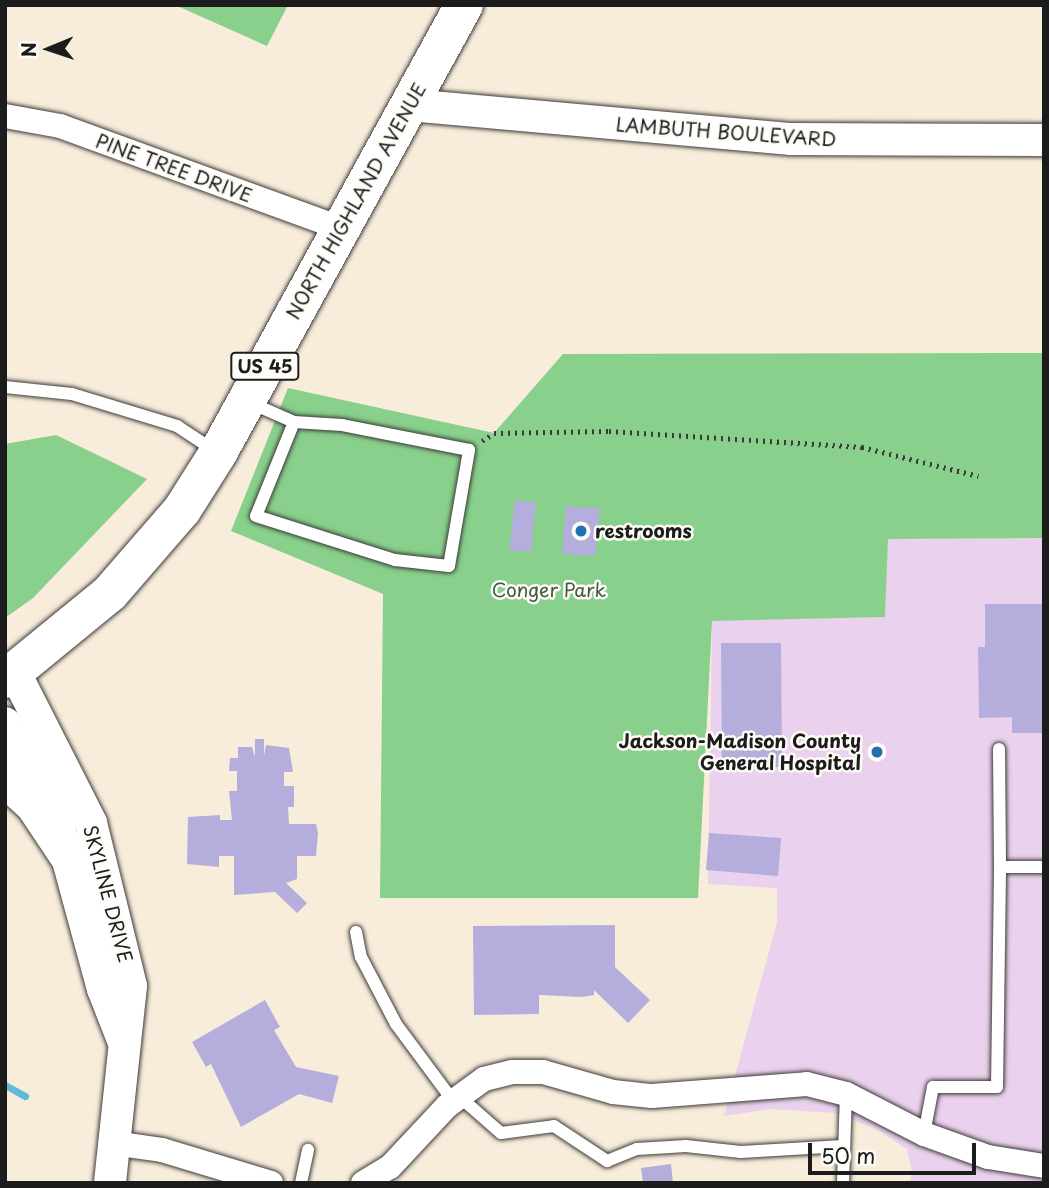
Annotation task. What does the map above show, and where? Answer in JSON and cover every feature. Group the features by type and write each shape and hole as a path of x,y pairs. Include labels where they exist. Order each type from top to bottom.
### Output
{"main road":[{"name":"NORTH HIGHLAND AVENUE","path":"10,676 110,593 150,550 218,453 464,5"},
{"path":"5,778 34,804 70,858"}],"street":[{"name":"LAMBUTH BOULEVARD","path":"409,105 791,139 1044,140"},
{"name":"PINE TREE DRIVE","path":"5,116 60,127 340,228"},
{"name":"SKYLINE DRIVE","path":"10,676 91,823 131,986 110,1183"},
{"name":"SKYLINE DRIVE","path":"5,723 57,820 70,858 103,989 126,1047"},
{"path":"363,1183 390,1167 458,1100 484,1079 512,1072 543,1072 613,1092 652,1096 772,1084 807,1084 846,1094 923,1135 988,1157 1044,1166"},
{"path":"113,1143 162,1150 271,1183"}],"lane":[{"path":"5,387 72,394 177,426 218,453"},
{"path":"246,401 294,422 342,425 469,450 449,566 395,560 256,516 294,422"},
{"path":"923,1135 933,1087 997,1087 999,749"},
{"path":"1000,867 1044,867"},
{"path":"356,932 361,957 396,1024 458,1100 500,1133 554,1126 607,1161 638,1149 686,1146 741,1152 843,1146"},
{"path":"843,1183 846,1094"},
{"path":"301,1183 308,1150"}],"path":[{"path":"494,433 609,431 862,447 978,476"}],"shaded area":[{"name":"Jackson-Madison County General Hospital","path":"1044,538 1044,1183 910,1183 912,1172 907,1149 878,1130 836,1113 770,1109 724,1116 777,922 777,888 708,884 712,620 885,617 887,539"}],"green space":[{"path":"175,5 288,5 267,46"},
{"name":"Conger Park","path":"1044,353 1044,538 888,539 885,617 712,621 698,898 380,898 383,594 231,531 288,388 494,433 563,354"},
{"path":"56,435 147,479 33,598 5,618 5,444"}],"building":[{"path":"515,500 536,502 531,552 509,550"},
{"name":"restrooms","path":"566,506 600,508 595,556 562,554"},
{"path":"985,604 1044,604 1044,733 1012,733 1012,717 979,718 978,647 985,647"},
{"path":"721,643 781,643 782,767 722,768"},
{"path":"255,739 264,739 264,756 266,745 289,748 293,772 284,772 284,786 294,786 294,807 288,807 289,824 316,824 316,856 297,856 297,879 286,883 307,903 297,913 275,892 234,895 234,856 219,856 219,867 187,864 188,817 220,815 220,820 232,820 229,791 237,791 237,771 229,771 230,758 238,758 238,747 252,747 255,757"},
{"path":"709,833 781,838 778,876 706,870"},
{"path":"615,925 615,967 650,1000 628,1023 594,990 594,995 582,997 539,995 539,1014 474,1015 473,926"},
{"path":"265,1000 280,1027 274,1030 296,1067 339,1076 332,1103 299,1094 241,1127 211,1064 206,1067 192,1042"},
{"path":"671,1164 673,1183 643,1183 641,1168"}],"waterway":[{"path":"5,1085 25,1096"}],"place":[{"name":"restrooms","path":"581,531"},
{"name":"Jackson-Madison County General Hospital","path":"877,752"}]}
